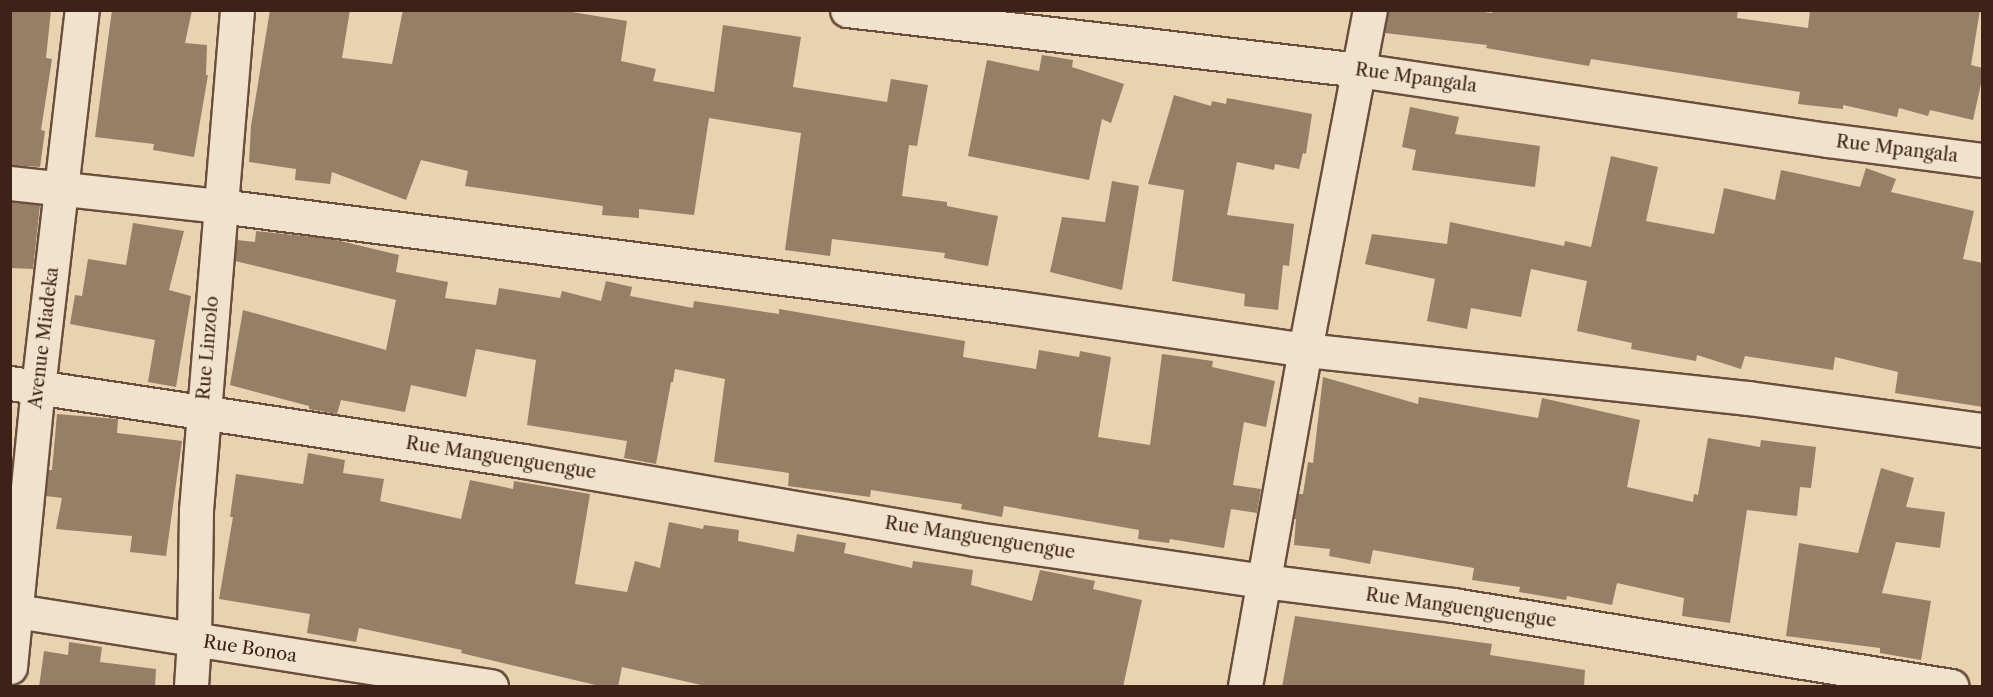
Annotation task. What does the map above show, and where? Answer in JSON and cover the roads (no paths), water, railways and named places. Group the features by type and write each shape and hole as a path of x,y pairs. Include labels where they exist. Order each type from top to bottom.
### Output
{"street":[{"name":"Avenue Miadeka","path":"10,667 24,385 62,190 82,10"},
{"name":"Rue Linzolo","path":"190,687 194,640 196,510 237,10"},
{"name":"Rue Mpangala","path":"847,10 1359,70 1828,140 1983,160"},
{"path":"1245,687 1305,350 1370,10"},
{"path":"10,183 220,206 1011,307 1305,350 1748,398 1983,430"},
{"name":"Rue Manguenguengue","path":"24,385 524,460 975,539 1263,581 1454,605 1951,687"},
{"name":"Rue Bonoa","path":"13,611 491,687"}]}
